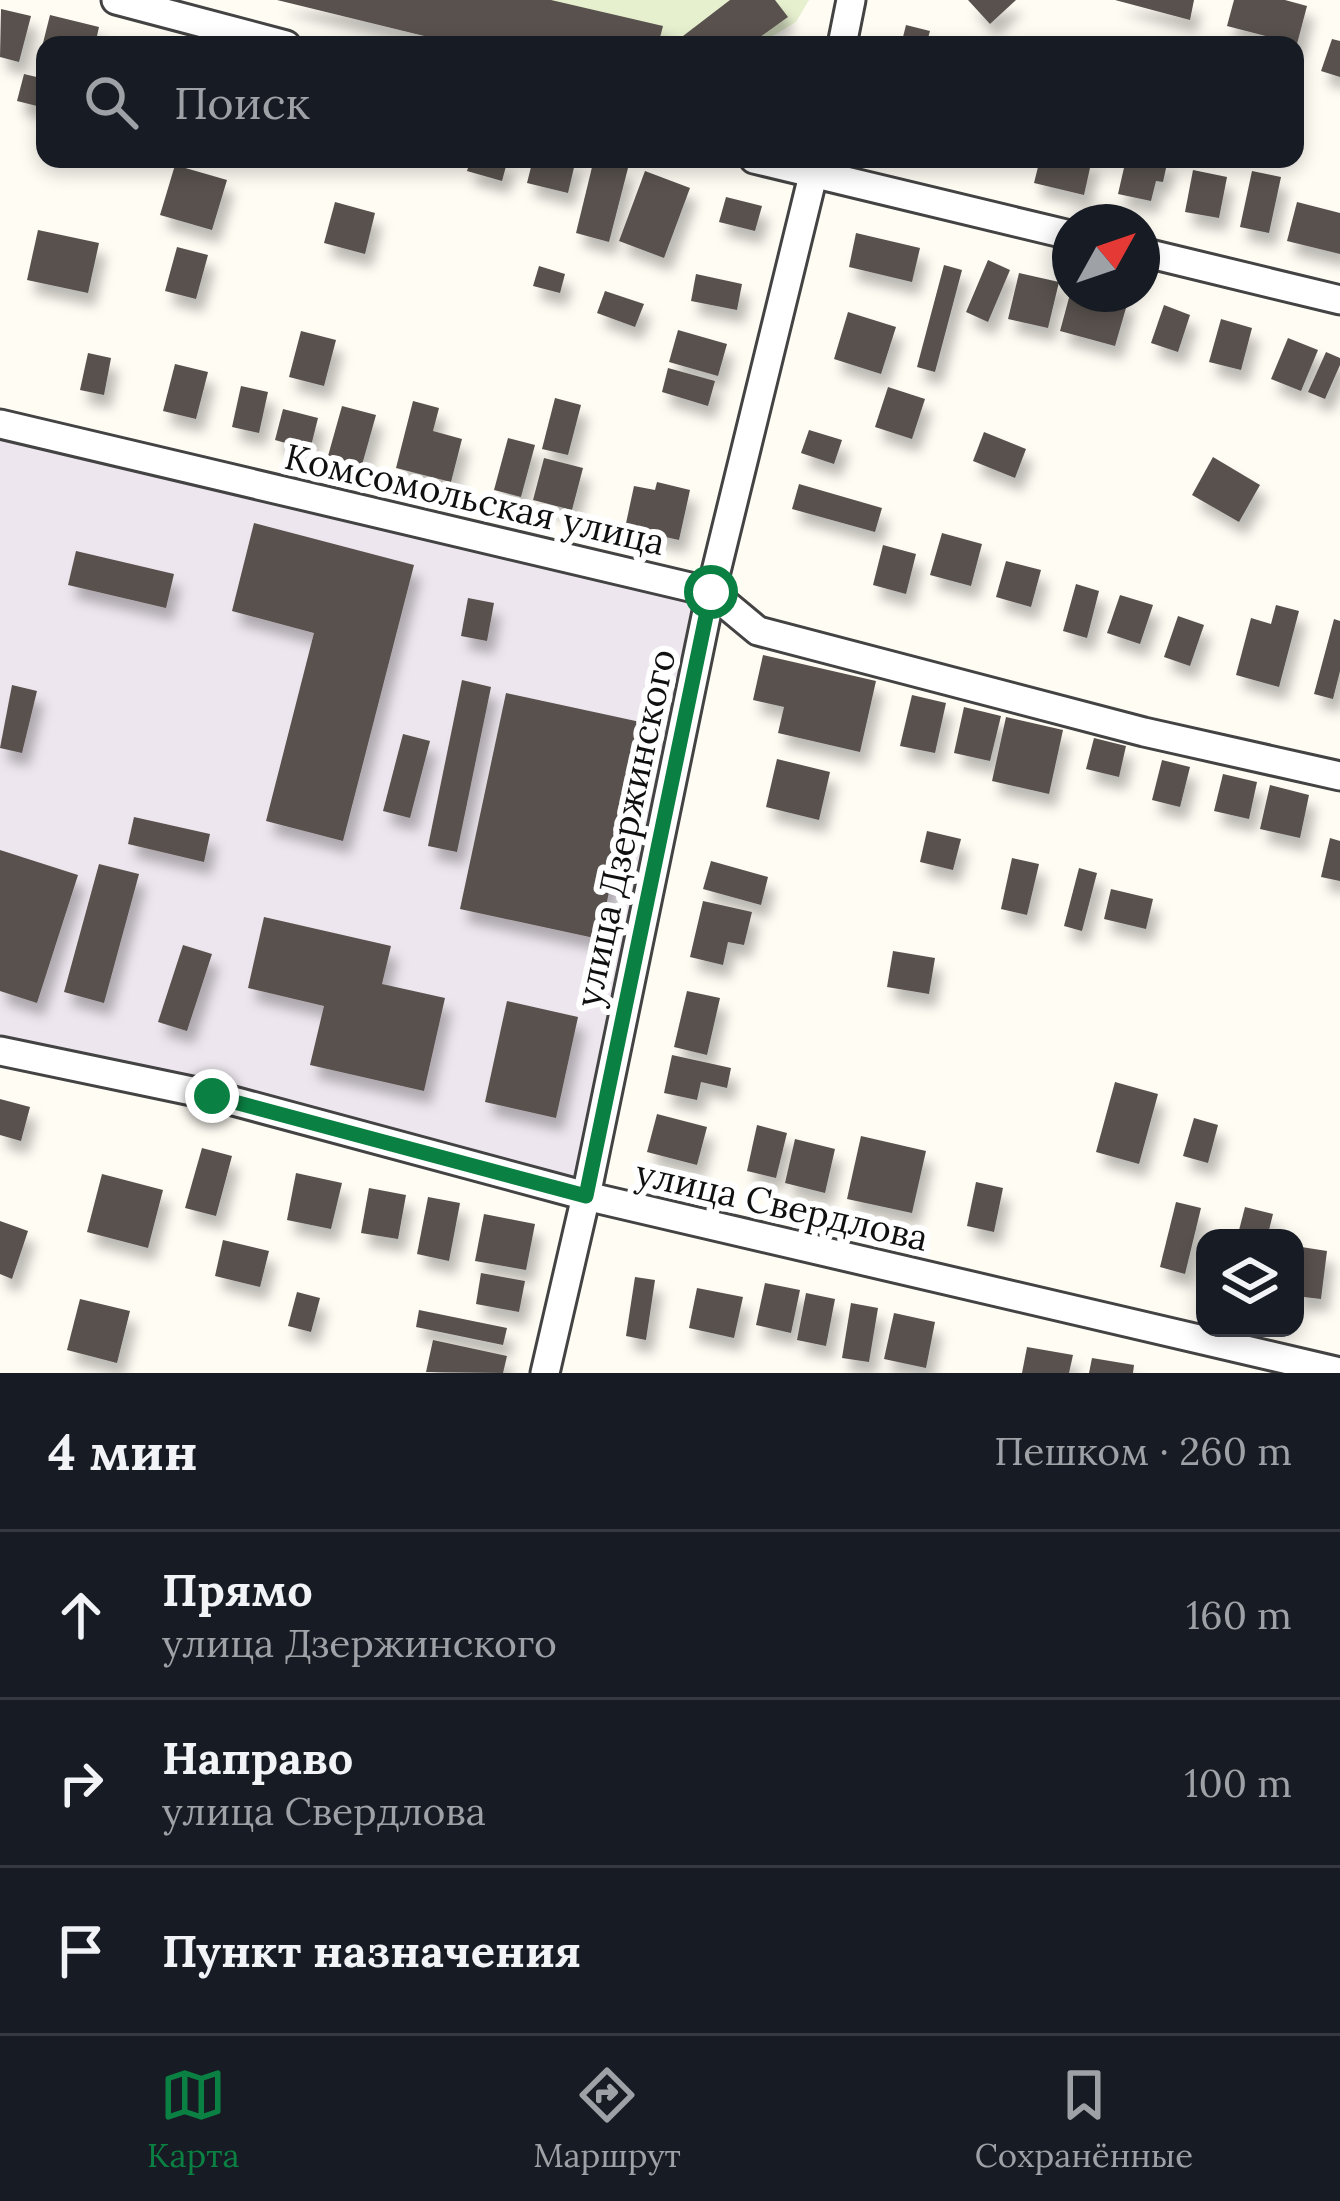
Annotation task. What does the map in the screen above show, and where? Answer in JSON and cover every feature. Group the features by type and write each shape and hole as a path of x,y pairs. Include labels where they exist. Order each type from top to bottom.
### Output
{"street":[{"path":"116,0 252,36"},
{"path":"844,36 851,0"},
{"name":"улица Дзержинского","path":"545,1373 711,592 815,168"},
{"path":"822,168 1052,230"},
{"path":"1160,256 1340,300"},
{"name":"Комсомольская улица","path":"0,424 711,592 758,631 1144,731 1340,776"},
{"name":"улица Свердлова","path":"0,1051 212,1096 586,1196 1340,1372"}],"shaded area":[{"path":"0,429 705,587 589,1182 0,1046"}],"green space":[{"path":"295,0 809,0 796,22 773,36 441,36"}],"building":[{"path":"277,0 551,0 663,26 660,36 424,36"},
{"path":"730,0 775,0 788,17 762,36 683,36"},
{"path":"968,0 1016,0 990,24"},
{"path":"1115,0 1194,0 1190,20"},
{"path":"1234,0 1285,0 1307,6 1299,36 1266,36 1227,26"},
{"path":"1,9 31,16 19,62 0,57"},
{"path":"50,15 99,27 97,36 45,36"},
{"path":"906,25 930,31 929,36 903,36"},
{"path":"1332,39 1340,41 1340,77 1321,71"},
{"path":"24,74 36,77 36,106 17,101"},
{"path":"174,168 227,180 212,230 160,215"},
{"path":"468,168 506,168 502,181"},
{"path":"531,168 574,168 568,193 527,183"},
{"path":"592,168 628,168 609,242 576,233"},
{"path":"1038,168 1090,168 1084,195 1034,183"},
{"path":"1124,168 1166,168 1163,182 1156,181 1151,201 1118,194"},
{"path":"1193,170 1227,177 1219,218 1185,212"},
{"path":"645,171 690,188 664,258 619,241"},
{"path":"1252,171 1281,177 1269,233 1240,227"},
{"path":"726,197 762,206 755,231 719,222"},
{"path":"335,202 375,213 365,254 324,243"},
{"path":"1297,202 1340,213 1340,254 1287,241"},
{"path":"38,230 99,243 88,293 27,280"},
{"path":"856,233 920,248 912,282 849,267"},
{"path":"177,247 208,255 196,299 165,291"},
{"path":"988,260 1010,270 988,322 966,312"},
{"path":"944,265 962,270 935,372 917,367"},
{"path":"539,266 565,274 560,293 533,286"},
{"path":"1019,273 1052,280 1048,328 1008,319"},
{"path":"696,274 742,284 737,310 691,301"},
{"path":"605,291 644,304 635,327 597,313"},
{"path":"1164,305 1190,315 1178,352 1151,343"},
{"path":"848,312 896,327 881,374 834,359"},
{"path":"1065,312 1125,312 1115,346 1060,331"},
{"path":"1221,319 1252,328 1241,370 1209,362"},
{"path":"678,330 727,344 718,376 669,362"},
{"path":"301,331 336,340 324,386 289,377"},
{"path":"1288,338 1318,350 1301,391 1271,379"},
{"path":"1326,352 1340,358 1340,365 1325,399 1308,392"},
{"path":"88,353 111,358 104,395 80,390"},
{"path":"175,364 208,372 196,419 163,411"},
{"path":"668,368 715,381 708,406 662,392"},
{"path":"241,386 268,392 259,433 232,427"},
{"path":"888,387 925,399 912,439 875,427"},
{"path":"555,398 581,405 568,455 542,449"},
{"path":"413,401 439,408 433,431 462,439 451,482 396,468"},
{"path":"342,406 376,415 362,465 328,456"},
{"path":"283,409 318,418 310,450 275,440"},
{"path":"809,430 842,440 834,464 801,453"},
{"path":"984,432 1026,449 1015,478 973,461"},
{"path":"508,438 535,445 521,497 494,490"},
{"path":"1213,457 1260,485 1239,522 1192,495"},
{"path":"544,458 583,468 572,510 533,500"},
{"path":"657,482 690,490 679,540 625,528 634,486 655,490"},
{"path":"799,484 882,508 875,532 792,509"},
{"path":"254,523 414,565 343,841 266,821 314,633 232,611"},
{"path":"942,533 982,544 971,586 930,575"},
{"path":"883,545 916,554 906,594 873,585"},
{"path":"76,551 174,574 166,608 68,585"},
{"path":"1006,561 1041,570 1031,607 996,597"},
{"path":"1076,584 1099,591 1087,638 1063,631"},
{"path":"1120,595 1153,605 1140,644 1107,633"},
{"path":"468,598 494,603 487,641 461,636"},
{"path":"1276,605 1299,611 1279,687 1236,675 1251,618 1271,624"},
{"path":"1178,616 1204,625 1190,666 1164,657"},
{"path":"1334,619 1340,621 1340,671 1333,699 1314,694"},
{"path":"763,655 876,681 860,752 778,733 784,707 753,700"},
{"path":"462,680 491,687 457,852 428,846"},
{"path":"12,685 37,691 22,753 0,748"},
{"path":"506,693 645,723 599,939 460,909"},
{"path":"912,695 946,703 935,753 900,746"},
{"path":"964,707 1001,716 990,761 954,753"},
{"path":"1006,717 1063,730 1049,794 992,781"},
{"path":"403,734 430,741 410,818 383,811"},
{"path":"1094,738 1126,746 1119,777 1086,769"},
{"path":"777,759 830,772 819,820 766,807"},
{"path":"1162,760 1190,767 1180,807 1152,800"},
{"path":"1223,774 1257,782 1249,819 1214,811"},
{"path":"1270,785 1309,795 1300,838 1260,829"},
{"path":"134,817 210,834 204,862 128,844"},
{"path":"927,831 961,839 953,870 920,862"},
{"path":"1330,838 1340,841 1340,881 1321,877"},
{"path":"0,850 78,875 37,1003 0,991"},
{"path":"1012,858 1039,864 1027,915 1001,909"},
{"path":"711,861 768,877 761,905 703,889"},
{"path":"99,864 139,874 104,1003 64,992"},
{"path":"1079,868 1097,873 1082,931 1064,926"},
{"path":"1111,889 1153,899 1146,929 1104,919"},
{"path":"703,901 752,912 744,945 728,942 723,965 690,957"},
{"path":"264,917 391,946 382,984 445,998 424,1091 310,1065 324,1006 248,988"},
{"path":"183,945 212,954 187,1031 158,1022"},
{"path":"893,951 935,958 929,994 887,987"},
{"path":"687,991 720,998 707,1055 674,1047"},
{"path":"507,1001 578,1017 556,1118 485,1102"},
{"path":"672,1055 731,1068 727,1088 701,1082 697,1100 664,1093"},
{"path":"1115,1082 1158,1094 1139,1164 1096,1152"},
{"path":"0,1099 30,1107 21,1141 0,1135"},
{"path":"657,1114 707,1127 697,1165 647,1152"},
{"path":"1194,1118 1218,1125 1208,1163 1183,1156"},
{"path":"757,1125 787,1133 776,1178 747,1171"},
{"path":"861,1136 926,1151 912,1213 847,1199"},
{"path":"795,1139 835,1149 825,1193 785,1183"},
{"path":"202,1148 232,1156 216,1216 185,1208"},
{"path":"296,1173 342,1183 331,1229 287,1220"},
{"path":"102,1174 163,1190 148,1248 87,1232"},
{"path":"976,1182 1003,1188 994,1232 967,1226"},
{"path":"369,1188 406,1195 398,1239 361,1233"},
{"path":"428,1197 460,1203 449,1261 417,1254"},
{"path":"1176,1202 1201,1208 1185,1274 1160,1267"},
{"path":"1245,1207 1273,1214 1269,1229 1239,1229"},
{"path":"484,1214 535,1224 526,1270 475,1261"},
{"path":"0,1221 28,1231 12,1279 0,1274"},
{"path":"223,1240 269,1251 260,1287 215,1276"},
{"path":"1304,1247 1327,1251 1321,1299 1304,1297"},
{"path":"481,1273 525,1281 519,1312 476,1304"},
{"path":"635,1277 655,1280 646,1340 626,1336"},
{"path":"765,1283 800,1290 791,1333 756,1325"},
{"path":"697,1288 743,1297 734,1338 689,1328"},
{"path":"297,1292 320,1298 311,1332 288,1326"},
{"path":"806,1293 835,1299 826,1346 797,1340"},
{"path":"80,1299 130,1311 117,1363 67,1350"},
{"path":"851,1303 878,1308 869,1362 842,1358"},
{"path":"419,1310 507,1328 503,1345 416,1327"},
{"path":"894,1313 935,1322 926,1368 884,1359"},
{"path":"433,1340 507,1356 503,1373 426,1372"},
{"path":"1027,1347 1073,1355 1069,1373 1022,1373"},
{"path":"1092,1358 1134,1365 1133,1373 1089,1373"}],"route":[{"path":"212,1096 586,1196 711,592"}]}
